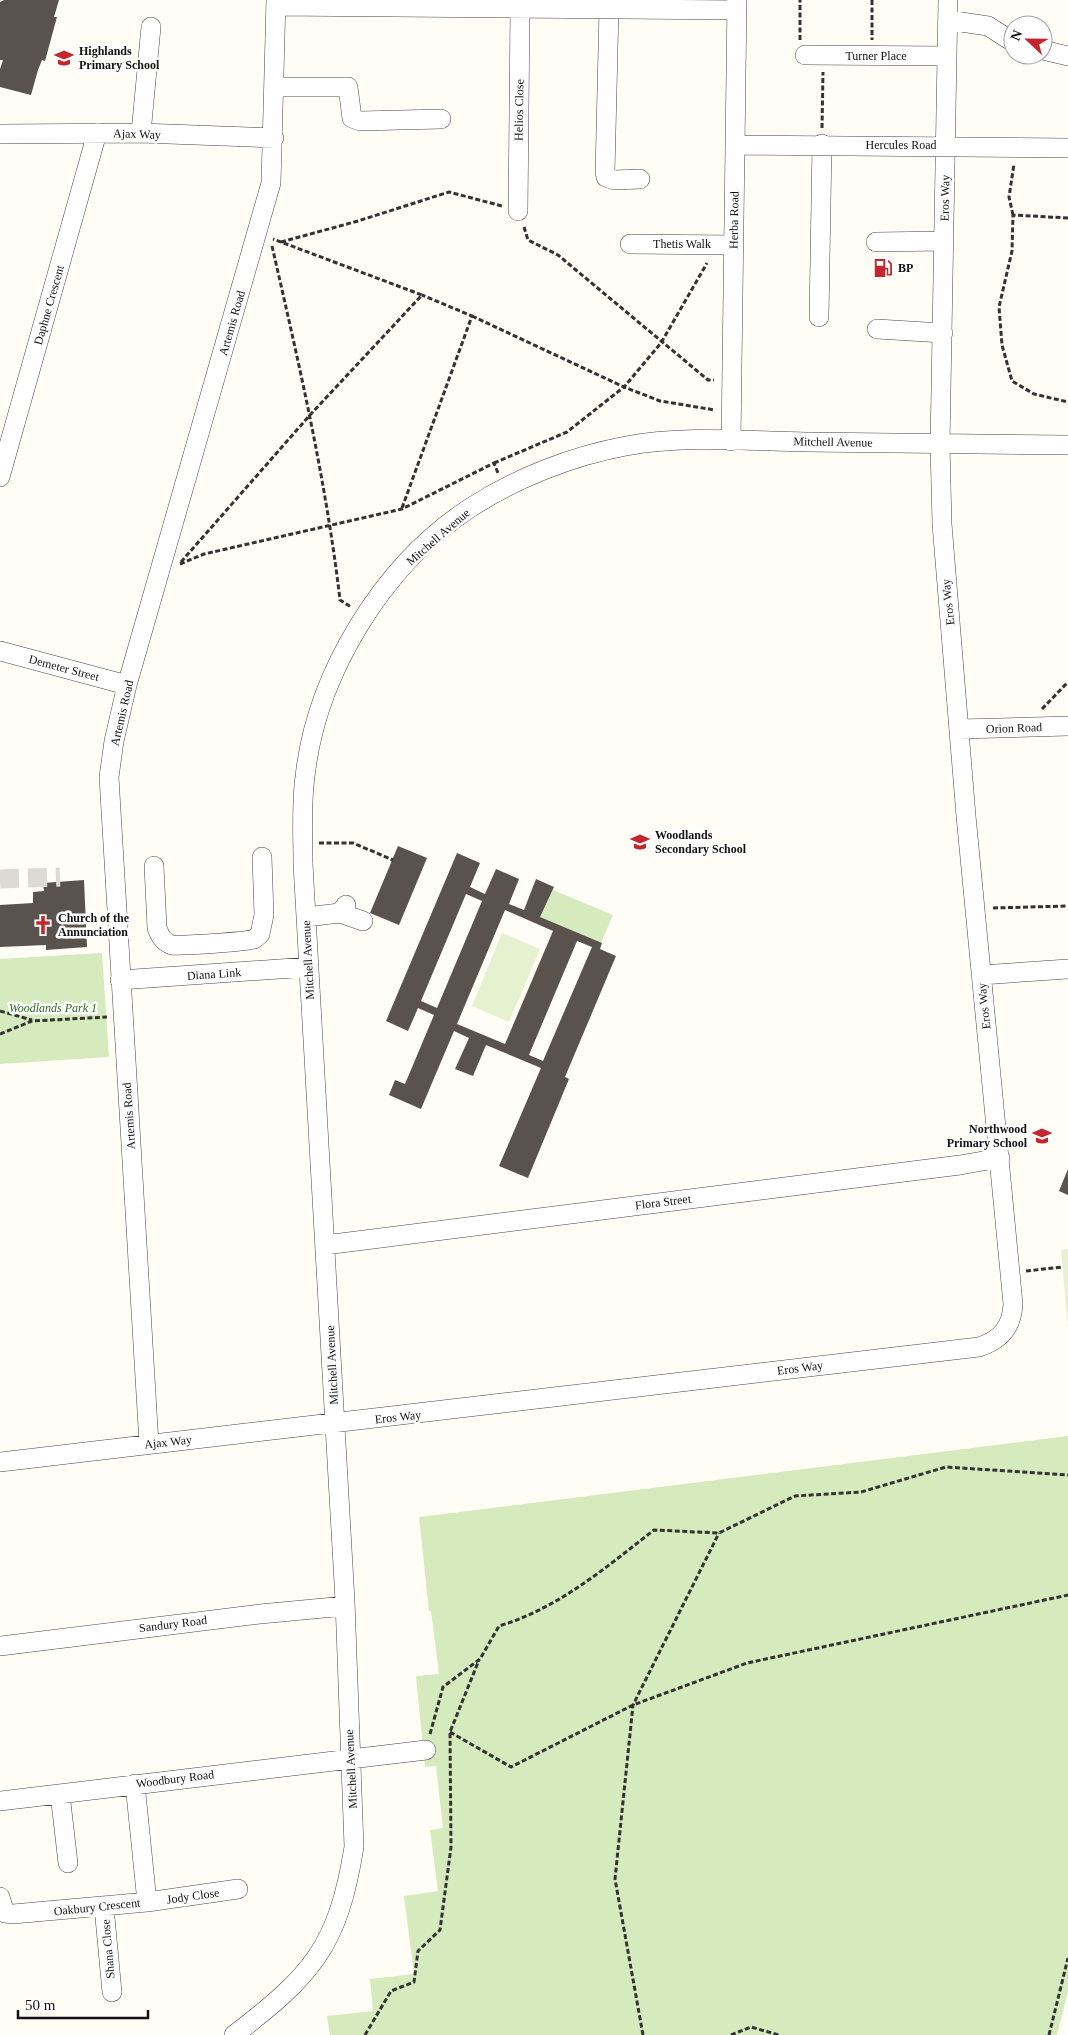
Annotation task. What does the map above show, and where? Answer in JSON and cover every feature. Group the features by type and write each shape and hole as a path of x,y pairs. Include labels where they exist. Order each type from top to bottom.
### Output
{"street":[{"name":"Eros Way","path":"335,1424 979,1347 996,1340 1011,1320 1013,1304 943,554 940,445 948,0"},
{"path":"276,3 520,9 609,9 655,5 737,5"},
{"name":"Artemis Road","path":"149,1444 109,777 114,740 128,686 271,183 274,138 276,3"},
{"name":"Herba Road","path":"731,441 737,5"},
{"name":"Helios Close","path":"518,211 520,9"},
{"path":"609,9 605,172 606,177 614,180 640,179"},
{"path":"948,20 988,26 1003,36"},
{"path":"141,133 151,27"},
{"path":"1053,52 1068,56"},
{"name":"Turner Place","path":"814,55 947,56"},
{"path":"275,87 348,87 352,118 360,121 441,119"},
{"name":"Daphne Crescent","path":"0,477 97,133"},
{"name":"Ajax Way","path":"0,134 141,133 274,138"},
{"path":"819,317 822,144"},
{"name":"Hercules Road","path":"735,145 946,145 1068,148"},
{"path":"876,242 944,241"},
{"name":"Thetis Walk","path":"630,244 734,245"},
{"path":"877,329 943,333"},
{"name":"Mitchell Avenue","path":"234,2035 296,1984 319,1957 340,1913 348,1885 354,1847 345,1606 308,967 303,844 305,776 324,698 344,652 365,615 418,551 469,509 504,489 554,466 627,446 650,442 731,441 940,445 1068,445"},
{"name":"Demeter Street","path":"0,651 128,686"},
{"name":"Orion Road","path":"960,730 1068,726"},
{"path":"154,866 157,928 160,936 165,942 173,945 210,943 254,939 260,934 264,915 262,857"},
{"path":"306,917 343,909 362,921"},
{"path":"210,943 211,974"},
{"name":"Diana Link","path":"120,980 308,967"},
{"path":"981,975 1068,969"},
{"name":"Flora Street","path":"325,1245 950,1167 1000,1158"},
{"name":"Ajax Way","path":"0,1462 335,1424"},
{"name":"Sandury Road","path":"0,1646 260,1614 345,1606"},
{"name":"Woodbury Road","path":"0,1801 426,1750"},
{"name":"Oakbury Crescent","path":"0,1897 5,1913 13,1914 148,1902 135,1784"},
{"path":"60,1794 68,1864"},
{"name":"Jody Close","path":"148,1902 238,1889"},
{"name":"Shana Close","path":"104,1907 112,1992"}],"path":[{"path":"800,0 800,39 814,55 822,144"},
{"path":"872,0 873,56"},
{"path":"1014,157 1009,197 1014,215 1012,251 999,307 1002,344 1012,381 1034,394 1068,402"},
{"path":"281,242 358,222 449,192 518,211 528,240 558,255 661,343 708,380 732,378"},
{"path":"1014,215 1068,218"},
{"path":"365,615 340,600 332,525 310,414 270,238 422,295 472,316 624,387 660,401 732,412"},
{"path":"422,295 310,414 179,564 204,554 402,509 494,463 567,432 624,387 661,343 712,255 715,244"},
{"path":"402,509 472,316"},
{"path":"494,463 504,489"},
{"path":"1037,728 1039,712 1068,682"},
{"path":"303,844 353,843 393,860"},
{"path":"975,909 1068,906"},
{"path":"0,1011 32,1021"},
{"path":"0,1034 32,1021 107,1017"},
{"path":"1010,1272 1062,1267"},
{"path":"365,2035 392,1991 414,1982 418,1951 440,1930 451,1847 450,1732 480,1659 499,1626 527,1618 585,1585 654,1530 719,1533 795,1496 861,1492 946,1467 1068,1475"},
{"path":"643,2035 615,1879 633,1705 719,1533"},
{"path":"450,1732 511,1767 633,1705 746,1663 1068,1595"},
{"path":"426,1750 443,1687 480,1659"},
{"path":"1049,2035 1068,1958"},
{"path":"731,2035 751,2028 779,2035"}],"green space":[{"path":"553,890 613,915 601,943 540,917"},
{"path":"502,933 540,949 509,1022 472,1006"},
{"name":"Woodlands Park 1","path":"102,953 109,1057 0,1064 0,959"},
{"path":"1068,1249 1068,1328 1061,1250"},
{"path":"1068,1436 1068,1991 1057,2035 330,2035 327,2016 373,2011 370,1979 414,1974 404,1896 438,1891 430,1830 443,1828 436,1766 425,1767 416,1676 439,1674 431,1611 429,1611 419,1517"}],"building":[{"path":"4,0 59,0 54,17 57,17 45,61 42,60 31,95 0,87 0,69 3,60 0,60 0,2"},
{"path":"398,846 427,858 399,925 370,913"},
{"path":"457,853 480,863 470,887 485,894 496,869 519,879 509,904 524,910 536,879 554,887 540,917 602,943 600,949 616,956 565,1077 569,1079 528,1178 499,1166 541,1068 486,1045 473,1076 455,1069 469,1038 454,1031 421,1109 389,1095 395,1080 405,1084 434,1015 418,1008 408,1031 386,1021","holes":["466,894 482,901 437,1008 421,1001","505,910 553,931 505,1044 457,1024","577,941 592,947 543,1061 529,1055"]},
{"name":"Church of the Annunciation","path":"84,880 87,947 46,950 46,945 0,947 0,905 33,903 33,892 44,891 43,883"},
{"path":"1068,1169 1068,1195 1059,1191"}],"tunnel":[{"path":"0,879 60,877"}],"place":[{"name":"Highlands Primary School","path":"64,58"},
{"name":"BP","path":"883,268"},
{"name":"Woodlands Secondary School","path":"640,842"},
{"name":"Church of the Annunciation","path":"43,925"},
{"name":"Northwood Primary School","path":"1042,1136"}]}
